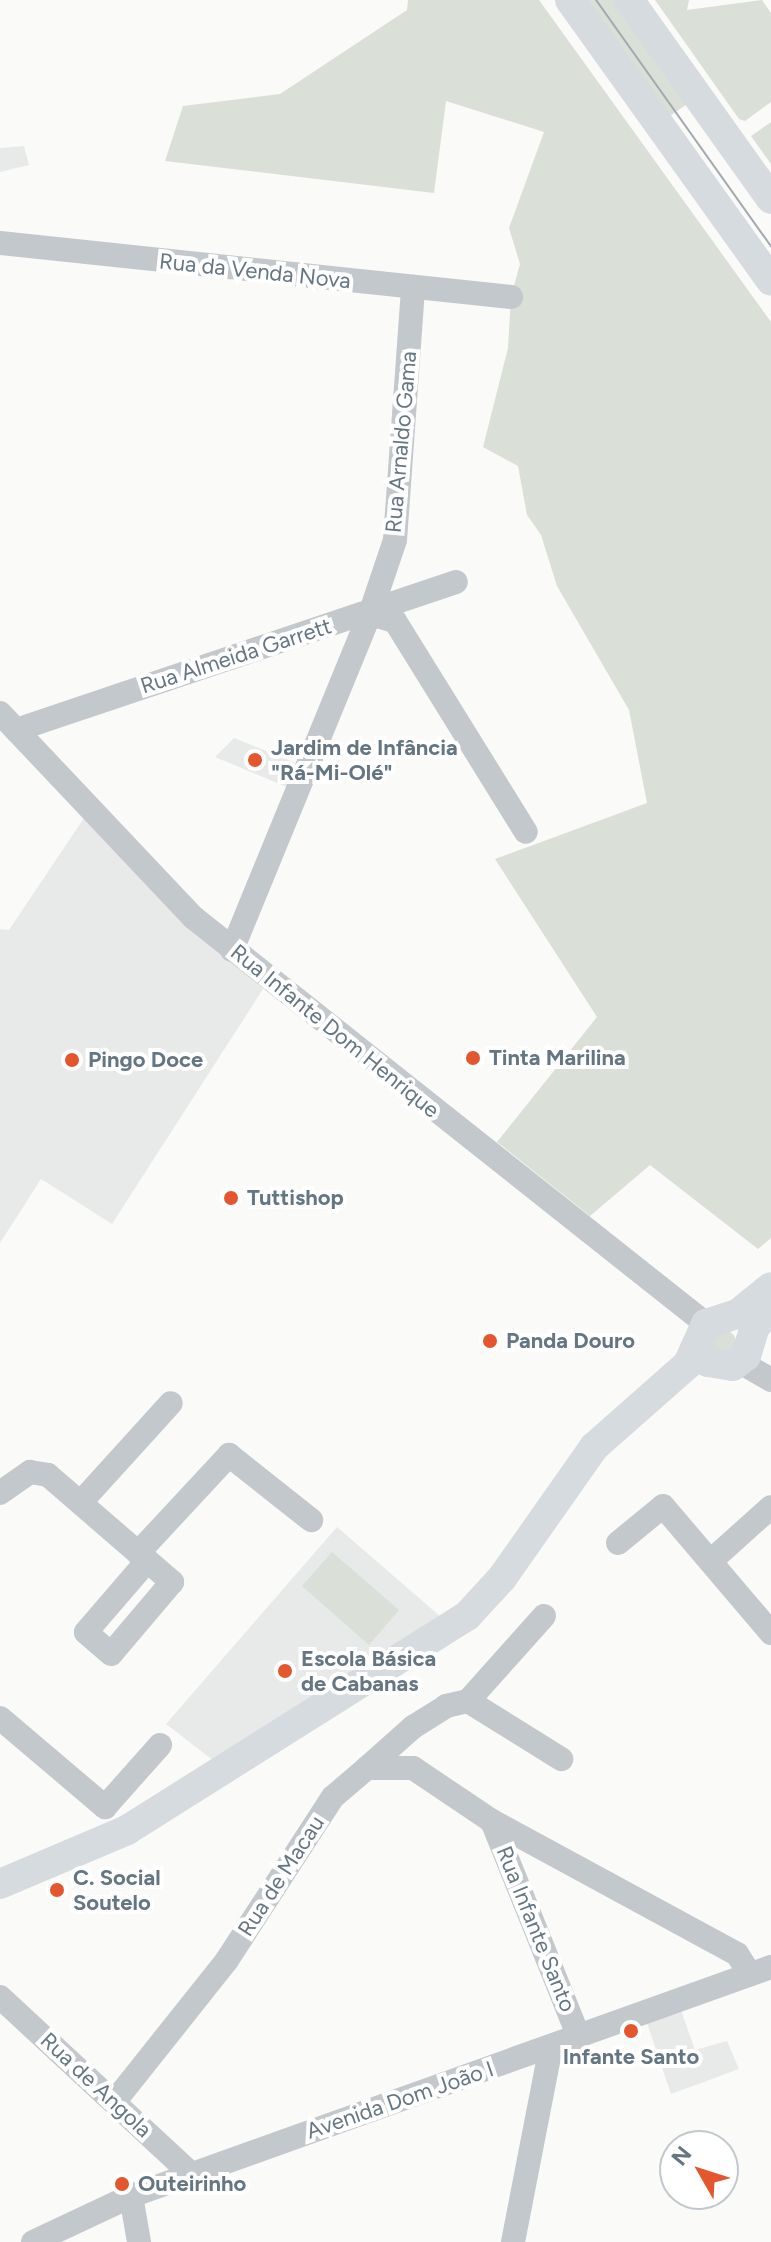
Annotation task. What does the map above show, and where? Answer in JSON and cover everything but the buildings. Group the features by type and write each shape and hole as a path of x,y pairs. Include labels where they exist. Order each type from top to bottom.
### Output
{"main road":[{"path":"570,0 771,281"},
{"path":"629,0 771,199"},
{"path":"0,1884 127,1830 467,1616 502,1578 594,1447 688,1364 728,1346 771,1287"},
{"path":"0,1901 137,1844 476,1631 508,1597 602,1463 728,1346 771,1311"}],"street":[{"name":"Rua da Venda Nova","path":"0,243 511,297"},
{"name":"Rua Arnaldo Gama","path":"232,950 370,614 395,540 413,287"},
{"name":"Rua Almeida Garrett","path":"8,722 307,630 370,614 456,582"},
{"path":"370,614 395,621 526,832"},
{"name":"Rua Infante Dom Henrique","path":"8,722 194,918 728,1346"},
{"path":"82,1501 171,1403"},
{"path":"0,1493 30,1472 48,1475 82,1501 143,1557 229,1455 311,1520"},
{"path":"618,1543 663,1506 713,1559 771,1633"},
{"path":"713,1559 771,1507"},
{"path":"544,1616 468,1701 561,1759"},
{"name":"Rua de Macau","path":"115,2101 227,1960 333,1797 413,1727 446,1706 468,1701"},
{"path":"0,1718 105,1807 160,1745"},
{"path":"413,1727 406,1749 413,1768"},
{"path":"367,1768 413,1768 492,1821 737,1954 760,1970"},
{"name":"Rua Infante Santo","path":"492,1821 579,2037"},
{"path":"517,1877 535,1858 558,1855"},
{"name":"Avenida Dom João I","path":"33,2242 131,2196 760,1970"},
{"name":"Rua de Angola","path":"0,1997 191,2174"},
{"path":"513,2242 551,2047"},
{"path":"131,2196 139,2242"}],"shaded area":[{"path":"408,0 539,0 771,322 771,1238 758,1249 650,1165 590,1216 497,1142 597,1017 495,859 647,803 629,710 557,586 541,535 527,515 518,466 483,447 508,348 511,297 520,264 509,228 544,132 446,101 434,193 165,161 183,106 280,94 407,10"},
{"path":"580,0 618,0 690,102 664,120"},
{"path":"655,0 689,0 687,10 762,0 771,13 771,102 745,121 739,119"},
{"path":"771,122 771,164 751,136"},
{"path":"24,146 29,165 0,172 0,148"},
{"name":"Jardim de Infância \"Rá-Mi-Olé\"","path":"234,738 296,763 287,787 215,757"},
{"path":"86,815 171,907 263,989 112,1224 41,1179 0,1243 0,929 9,930"},
{"path":"725,1331 733,1334 736,1342 733,1350 725,1353 717,1350 714,1342 717,1334"},
{"name":"Escola Básica de Cabanas","path":"337,1527 441,1617 214,1761 166,1724"},
{"path":"332,1552 399,1610 369,1645 302,1586"},
{"path":"681,2010 695,2050 727,2041 739,2069 671,2094 647,2023"}],"tram line":[{"path":"596,0 771,246"}],"place":[{"name":"Jardim de Infância \"Rá-Mi-Olé\"","path":"255,760"},
{"name":"Tinta Marilina","path":"473,1058"},
{"name":"Pingo Doce","path":"72,1060"},
{"name":"Tuttishop","path":"231,1198"},
{"name":"Panda Douro","path":"490,1341"},
{"name":"Escola Básica de Cabanas","path":"285,1671"},
{"name":"C. Social Soutelo","path":"57,1890"},
{"name":"Infante Santo","path":"631,2031"},
{"name":"Outeirinho","path":"122,2184"}]}
